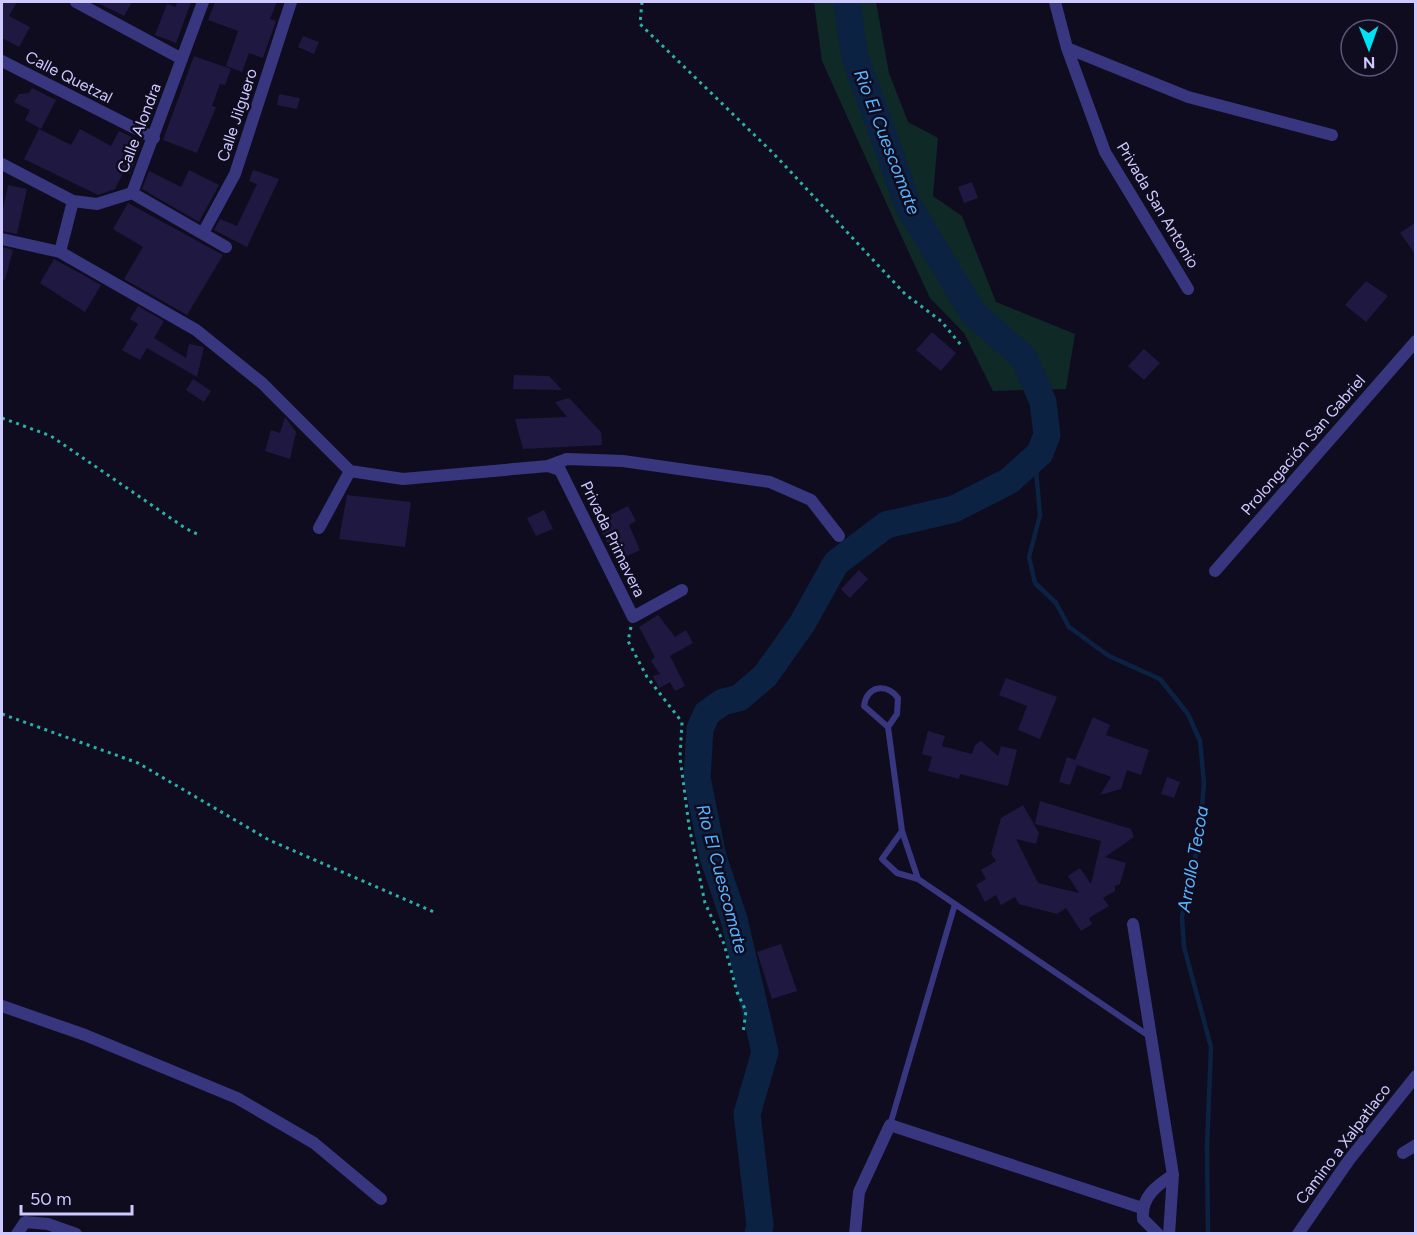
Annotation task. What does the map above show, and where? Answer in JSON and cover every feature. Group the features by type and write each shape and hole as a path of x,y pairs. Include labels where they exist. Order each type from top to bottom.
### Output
{"street":[{"path":"76,2 182,59"},
{"name":"Calle Alondra","path":"73,201 96,204 132,193 203,2"},
{"name":"Calle Jilguero","path":"203,233 235,174 291,2"},
{"name":"Privada San Antonio","path":"1055,2 1067,48 1106,152 1188,289"},
{"path":"1067,48 1188,97 1332,135"},
{"name":"Calle Quetzal","path":"2,61 154,138"},
{"path":"2,164 73,201 60,252"},
{"path":"132,193 226,247"},
{"path":"2,239 60,252 196,330 262,383 350,471 403,479 548,466 567,459 624,461 770,482 811,500 839,536"},
{"name":"Prolongación San Gabriel","path":"1215,571 1416,341"},
{"name":"Privada Primavera","path":"548,466 560,470 633,617 682,590"},
{"path":"319,528 350,471"},
{"path":"1133,924 1144,981 1150,1036 1173,1175 1169,1233"},
{"path":"2,1006 85,1035 237,1098 314,1143 381,1199"},
{"name":"Camino a Xalpatlaco","path":"1298,1233 1349,1160 1416,1076"},
{"path":"855,1233 859,1192 890,1125 1142,1208"},
{"path":"1403,1153 1416,1145"},
{"path":"1158,1233 1143,1219 1142,1208 1151,1191 1173,1175"},
{"path":"17,1233 25,1222 48,1224 76,1233"}],"lane":[{"path":"888,727 897,714 898,698 892,690 882,687 871,691 865,697 864,706 888,727 902,831 918,879"},
{"path":"902,831 882,860 897,873 918,879 1150,1036"},
{"path":"890,1125 955,904"}],"path":[{"path":"642,2 639,24 773,153 905,294 941,321 961,345"},
{"path":"2,418 51,436 185,528 199,535"},
{"path":"633,617 628,641 647,677 682,722 680,757 689,826 705,903 724,944 737,992 746,1011 743,1033"},
{"path":"2,714 138,763 269,840 436,913"}],"green space":[{"path":"814,2 876,2 889,73 908,122 938,138 933,196 962,216 996,302 1075,334 1066,389 993,391 964,333 930,298 822,61"}],"building":[{"path":"2,2 17,2 9,16 30,27 19,47 2,38"},
{"path":"96,2 132,2 124,16"},
{"path":"177,2 191,2 176,43 155,35 167,4 176,7"},
{"path":"215,2 277,2 270,19 276,21 263,58 249,53 242,72 226,66 238,31 208,20"},
{"path":"303,36 319,42 314,54 298,47"},
{"path":"194,56 231,69 225,85 220,84 212,106 216,107 197,153 163,140"},
{"path":"32,88 56,100 41,129 25,120 30,110 14,102 19,94 29,93"},
{"path":"279,94 300,98 297,109 277,105"},
{"path":"39,129 71,145 80,129 111,146 119,131 142,142 130,174 124,171 115,189 98,195 24,159"},
{"path":"189,170 219,185 199,222 142,189 149,171 181,187"},
{"path":"253,170 279,179 247,247 214,230 220,219 237,226 257,184 249,181"},
{"path":"972,182 978,198 964,203 958,187"},
{"path":"8,185 27,189 17,234 2,231 2,213"},
{"path":"128,203 223,255 187,315 124,279 143,247 113,229"},
{"path":"1416,222 1416,255 1400,233"},
{"path":"2,247 13,250 5,280 2,279"},
{"path":"54,259 101,285 85,312 40,283"},
{"path":"1366,281 1388,296 1366,322 1345,305"},
{"path":"138,306 164,321 154,338 186,358 189,344 204,347 197,377 147,348 140,360 122,350 138,324 130,319"},
{"path":"932,332 956,353 941,371 916,350"},
{"path":"1144,349 1160,363 1144,380 1128,366"},
{"path":"514,375 549,376 562,390 513,389"},
{"path":"193,379 211,391 204,402 186,390"},
{"path":"569,398 601,432 602,445 523,449 515,419 567,417 555,402"},
{"path":"285,417 296,432 290,459 265,451 271,430 280,433"},
{"path":"347,495 411,502 405,547 339,539"},
{"path":"628,506 636,521 629,525 640,550 617,561 596,522"},
{"path":"544,510 553,529 536,536 527,518"},
{"path":"859,570 868,579 850,598 841,589"},
{"path":"658,615 675,637 686,630 693,643 670,656 685,686 675,691 670,682 659,688 653,676 660,674 651,661 655,657 639,627"},
{"path":"1006,678 1057,697 1040,739 1018,730 1027,706 999,695"},
{"path":"1093,717 1110,725 1106,735 1149,750 1141,775 1127,770 1121,789 1100,795 1111,777 1077,765 1070,785 1059,782 1067,757 1075,760"},
{"path":"928,731 945,736 942,746 972,754 975,745 981,741 998,756 1001,746 1017,750 1008,786 960,774 959,779 928,771 932,757 922,754"},
{"path":"1167,777 1180,782 1174,798 1161,794"},
{"path":"1040,801 1131,829 1134,837 1105,857 1126,863 1120,884 1115,886 1115,891 1103,898 1109,906 1089,918 1092,924 1081,931 1066,908 1057,914 1019,904 1015,897 1001,905 996,895 985,902 976,885 986,879 981,870 996,861 991,854 1001,818 1023,805 1039,833 1036,844 1016,839 1038,883 1079,893 1068,876 1080,868 1091,884 1101,841 1035,824"},
{"path":"781,944 797,991 772,999 757,952"}],"waterway":[{"name":"Rio El Cuescomate","path":"758,1234 760,1225 747,1114 765,1052 734,919 713,857 697,778 700,729 707,713 723,702 739,698 765,676 802,624 836,563 886,525 954,509 1009,481 1040,453 1047,435 1043,402 1024,358 973,313 908,205 854,54 847,2"},
{"name":"Arrollo Tecoa","path":"1040,453 1036,470 1040,515 1029,557 1035,583 1056,603 1069,627 1109,656 1160,679 1188,714 1200,741 1204,783 1199,840 1182,917 1184,947 1211,1047 1207,1147 1208,1234"}]}
